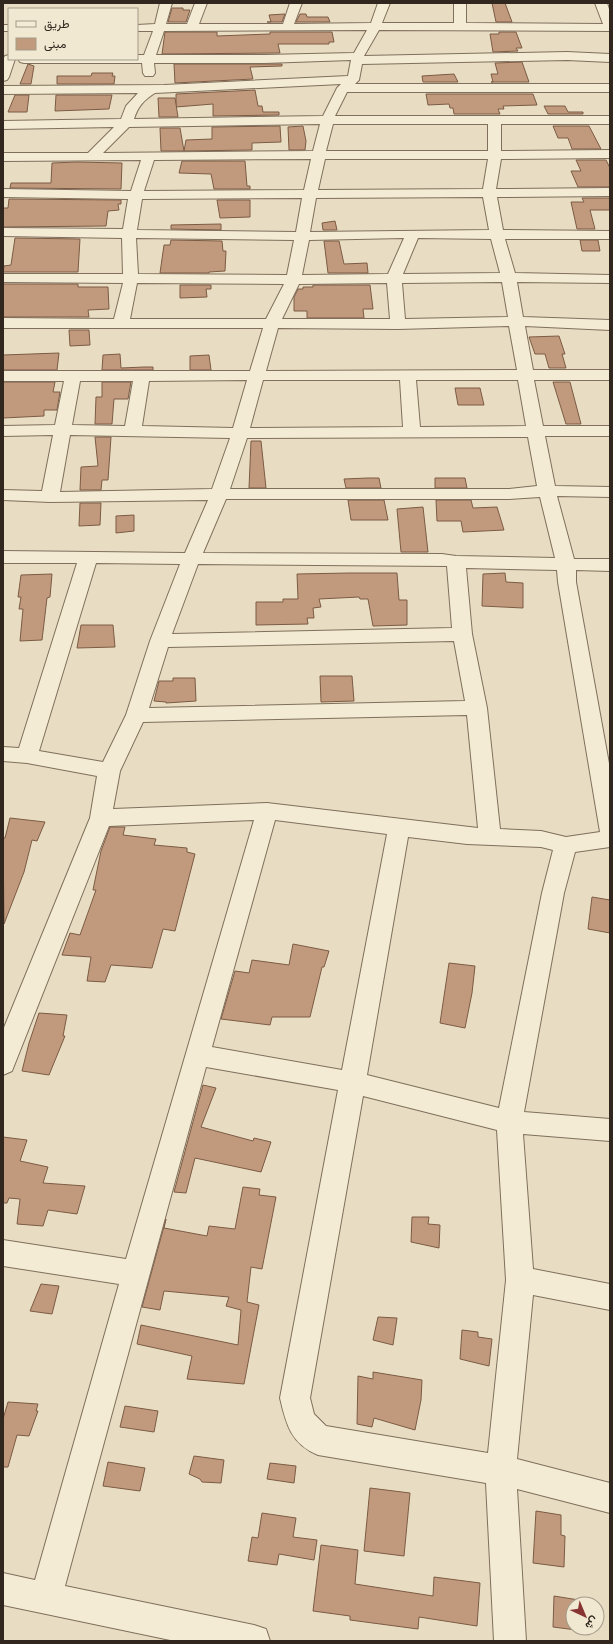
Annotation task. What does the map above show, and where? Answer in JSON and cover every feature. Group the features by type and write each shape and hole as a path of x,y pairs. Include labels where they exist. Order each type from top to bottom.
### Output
{"street":[{"path":"151,90 148,60 160,28 166,3"},
{"path":"192,27 201,3"},
{"path":"287,28 296,3"},
{"path":"3,1064 11,1018 101,818 110,772 136,715 160,641 191,559 219,494 240,433 272,323 294,280 318,155 327,120 348,84 358,58 375,27 384,3"},
{"path":"460,3 460,26"},
{"path":"138,28 192,27 270,32 287,28 460,26 610,28 601,3"},
{"path":"138,60 265,55 358,58 567,56 610,58"},
{"path":"567,56 574,88"},
{"path":"506,57 513,89 530,119"},
{"path":"3,77 9,60"},
{"path":"3,90 151,90 348,84 513,89 610,88"},
{"path":"92,156 126,123 132,106 142,95 151,90"},
{"path":"3,125 327,120 610,120"},
{"path":"494,120 495,154 489,192 497,235 509,277 535,431 547,491 566,564 610,831"},
{"path":"3,157 610,154"},
{"path":"121,323 131,279 129,233 136,195 149,156"},
{"path":"3,193 136,195 610,192"},
{"path":"3,232 302,236 413,234 610,235"},
{"path":"398,324 394,278 413,234"},
{"path":"3,278 294,280 509,277 610,279"},
{"path":"3,323 398,324 516,322 610,325"},
{"path":"3,376 610,375"},
{"path":"50,497 64,430 73,376"},
{"path":"133,431 142,376"},
{"path":"408,376 412,432"},
{"path":"3,431 64,430 240,433 610,431"},
{"path":"3,495 50,497 219,494 509,494 547,491 610,492"},
{"path":"3,557 434,560 456,562 610,565"},
{"path":"27,756 88,558"},
{"path":"456,562 462,634 477,708 490,837"},
{"path":"160,641 462,634"},
{"path":"136,715 477,708"},
{"path":"3,754 27,756 110,772"},
{"path":"101,818 267,812 490,837 541,839 566,845 610,839"},
{"path":"46,1597 197,1055 267,812"},
{"path":"400,828 295,1398 301,1422 318,1440 501,1470 610,1498"},
{"path":"510,1641 501,1470 520,1280 509,1122 553,893 566,845"},
{"path":"197,1055 352,1082 509,1122 610,1130"},
{"path":"3,1253 136,1274"},
{"path":"520,1280 610,1297"},
{"path":"3,1589 254,1641"}],"building":[{"path":"492,3 505,3 512,22 496,22"},
{"path":"172,8 183,8 183,10 190,10 186,22 168,22"},
{"path":"285,14 282,22 271,22 269,15"},
{"path":"300,14 306,14 307,17 328,17 330,22 296,22"},
{"path":"165,32 217,32 217,36 270,34 270,32 332,32 334,42 329,42 329,44 278,44 280,53 162,54"},
{"path":"499,32 516,32 522,48 516,48 518,51 493,52 490,34 499,34"},
{"path":"522,62 529,82 493,82 491,74 498,74 495,63"},
{"path":"28,64 34,66 31,84 20,84"},
{"path":"174,64 282,64 282,66 250,67 253,79 175,83"},
{"path":"92,73 113,73 112,76 115,76 114,84 57,84 57,76 91,76"},
{"path":"454,74 458,82 423,82 422,76"},
{"path":"255,90 258,106 262,106 263,112 279,112 279,115 213,116 213,104 176,107 176,94"},
{"path":"426,94 533,94 537,105 503,106 504,109 498,109 500,114 454,114 453,108 450,108 449,104 428,105"},
{"path":"15,95 29,95 27,112 8,112"},
{"path":"56,95 112,95 109,109 55,111"},
{"path":"158,98 175,98 178,117 159,117"},
{"path":"544,106 565,106 568,112 583,112 583,114 548,114"},
{"path":"280,126 281,142 252,143 252,150 184,151 186,140 212,139 212,127"},
{"path":"303,126 306,141 305,150 289,150 288,127"},
{"path":"553,126 589,126 601,149 572,149 568,138 558,138"},
{"path":"160,128 180,128 184,151 161,151"},
{"path":"576,160 606,160 610,168 610,187 578,187 571,171 581,171"},
{"path":"182,161 245,161 247,186 250,186 250,189 214,189 211,174 179,173"},
{"path":"52,163 122,163 121,189 10,188 11,183 51,183"},
{"path":"582,198 610,198 610,210 590,210 595,229 577,229 571,202 584,202"},
{"path":"9,199 121,200 121,204 118,204 119,210 108,211 106,226 3,227 3,208 8,208"},
{"path":"217,200 250,200 250,217 220,218"},
{"path":"335,221 337,230 323,230 322,223"},
{"path":"221,224 221,230 171,229 171,225"},
{"path":"15,238 80,239 78,272 3,272 4,266 11,265"},
{"path":"171,240 222,241 223,251 226,251 225,271 209,273 160,273 164,245 170,245"},
{"path":"580,240 598,240 600,251 582,251"},
{"path":"324,241 339,241 344,264 367,263 368,273 328,273"},
{"path":"3,284 78,284 78,287 108,287 109,309 88,310 89,317 3,317"},
{"path":"180,285 211,285 211,289 206,289 207,297 180,298"},
{"path":"313,285 370,285 373,309 363,309 364,318 307,318 307,311 294,311 294,297 298,289 303,289 303,287 313,287"},
{"path":"69,330 89,330 90,345 70,346"},
{"path":"559,336 565,354 562,354 566,368 549,368 545,354 535,354 529,337"},
{"path":"59,353 57,370 3,370 3,355"},
{"path":"120,354 121,368 153,367 153,370 102,370 103,355"},
{"path":"209,355 211,370 190,370 190,356"},
{"path":"3,382 55,382 53,392 60,392 57,410 44,410 44,416 3,418"},
{"path":"102,382 131,382 128,399 114,399 112,424 95,424 96,397 102,397"},
{"path":"553,382 570,382 581,424 566,424"},
{"path":"455,388 480,388 484,405 458,405"},
{"path":"95,437 111,437 108,480 102,480 101,490 80,490 81,467 98,466"},
{"path":"251,441 261,441 266,488 249,488"},
{"path":"379,478 381,488 346,488 344,479"},
{"path":"435,478 465,478 467,488 435,488"},
{"path":"348,500 384,500 388,520 351,520"},
{"path":"436,500 471,500 473,508 497,507 504,530 463,532 461,521 437,521"},
{"path":"80,503 101,503 100,525 79,526"},
{"path":"423,507 428,552 401,552 397,509"},
{"path":"134,515 134,531 116,533 116,516"},
{"path":"397,573 399,600 407,600 407,625 373,626 368,599 360,599 359,597 319,599 321,607 313,608 314,618 307,618 308,624 256,625 256,602 283,602 283,599 298,599 297,574"},
{"path":"505,573 506,582 523,583 523,608 482,606 483,574"},
{"path":"52,574 50,597 47,598 42,640 20,641 23,609 19,609 21,597 18,597 21,575"},
{"path":"81,625 113,625 115,647 77,648"},
{"path":"320,676 352,676 354,701 321,702"},
{"path":"173,678 195,678 196,701 166,703 154,701 159,681 173,681"},
{"path":"10,818 45,822 37,841 32,840 24,872 4,924 3,838 5,838"},
{"path":"110,827 125,827 123,835 156,839 154,845 187,848 187,852 195,854 175,931 163,929 152,968 111,965 105,982 87,981 91,957 62,955 70,933 80,935 96,890 93,890 101,851"},
{"path":"592,897 610,900 610,933 588,929"},
{"path":"293,944 329,951 324,967 322,967 310,1017 272,1017 270,1025 221,1019 235,971 249,973 252,960 289,965"},
{"path":"449,963 475,966 472,993 465,1028 440,1023"},
{"path":"39,1013 67,1015 63,1036 65,1036 49,1075 22,1071"},
{"path":"203,1085 216,1088 201,1127 253,1141 254,1138 271,1142 261,1172 195,1158 186,1193 174,1192"},
{"path":"3,1137 27,1140 20,1161 48,1167 43,1183 85,1186 77,1214 48,1210 43,1226 17,1224 20,1199 9,1198 7,1203 3,1203"},
{"path":"243,1187 260,1189 259,1195 276,1197 262,1269 251,1267 247,1302 259,1305 244,1384 187,1379 192,1356 137,1344 141,1325 238,1345 241,1310 226,1306 229,1297 164,1291 160,1310 142,1307 166,1219 164,1228 207,1236 209,1226 235,1229"},
{"path":"412,1217 429,1217 428,1224 440,1225 439,1248 411,1242"},
{"path":"41,1284 59,1286 52,1314 30,1311"},
{"path":"378,1317 397,1318 393,1345 373,1340"},
{"path":"462,1330 478,1332 478,1337 492,1339 489,1366 460,1359"},
{"path":"373,1372 422,1380 421,1400 415,1430 374,1418 372,1427 357,1424 358,1376 373,1379"},
{"path":"8,1402 38,1404 36,1411 38,1411 29,1436 17,1435 8,1467 3,1467 3,1419"},
{"path":"125,1406 158,1411 154,1432 120,1427"},
{"path":"194,1456 224,1460 221,1483 202,1482 200,1479 189,1474"},
{"path":"108,1462 145,1468 140,1491 103,1486"},
{"path":"270,1463 296,1466 294,1483 267,1479"},
{"path":"370,1488 410,1493 404,1556 364,1551"},
{"path":"536,1511 561,1515 561,1535 565,1536 564,1567 533,1563"},
{"path":"262,1513 296,1518 293,1537 317,1540 314,1560 279,1554 277,1565 248,1561 252,1537 258,1538"},
{"path":"321,1545 358,1550 355,1584 433,1596 434,1577 480,1583 477,1626 419,1617 418,1629 350,1620 350,1616 313,1611"},
{"path":"554,1596 565,1598 565,1629 553,1627"}]}
